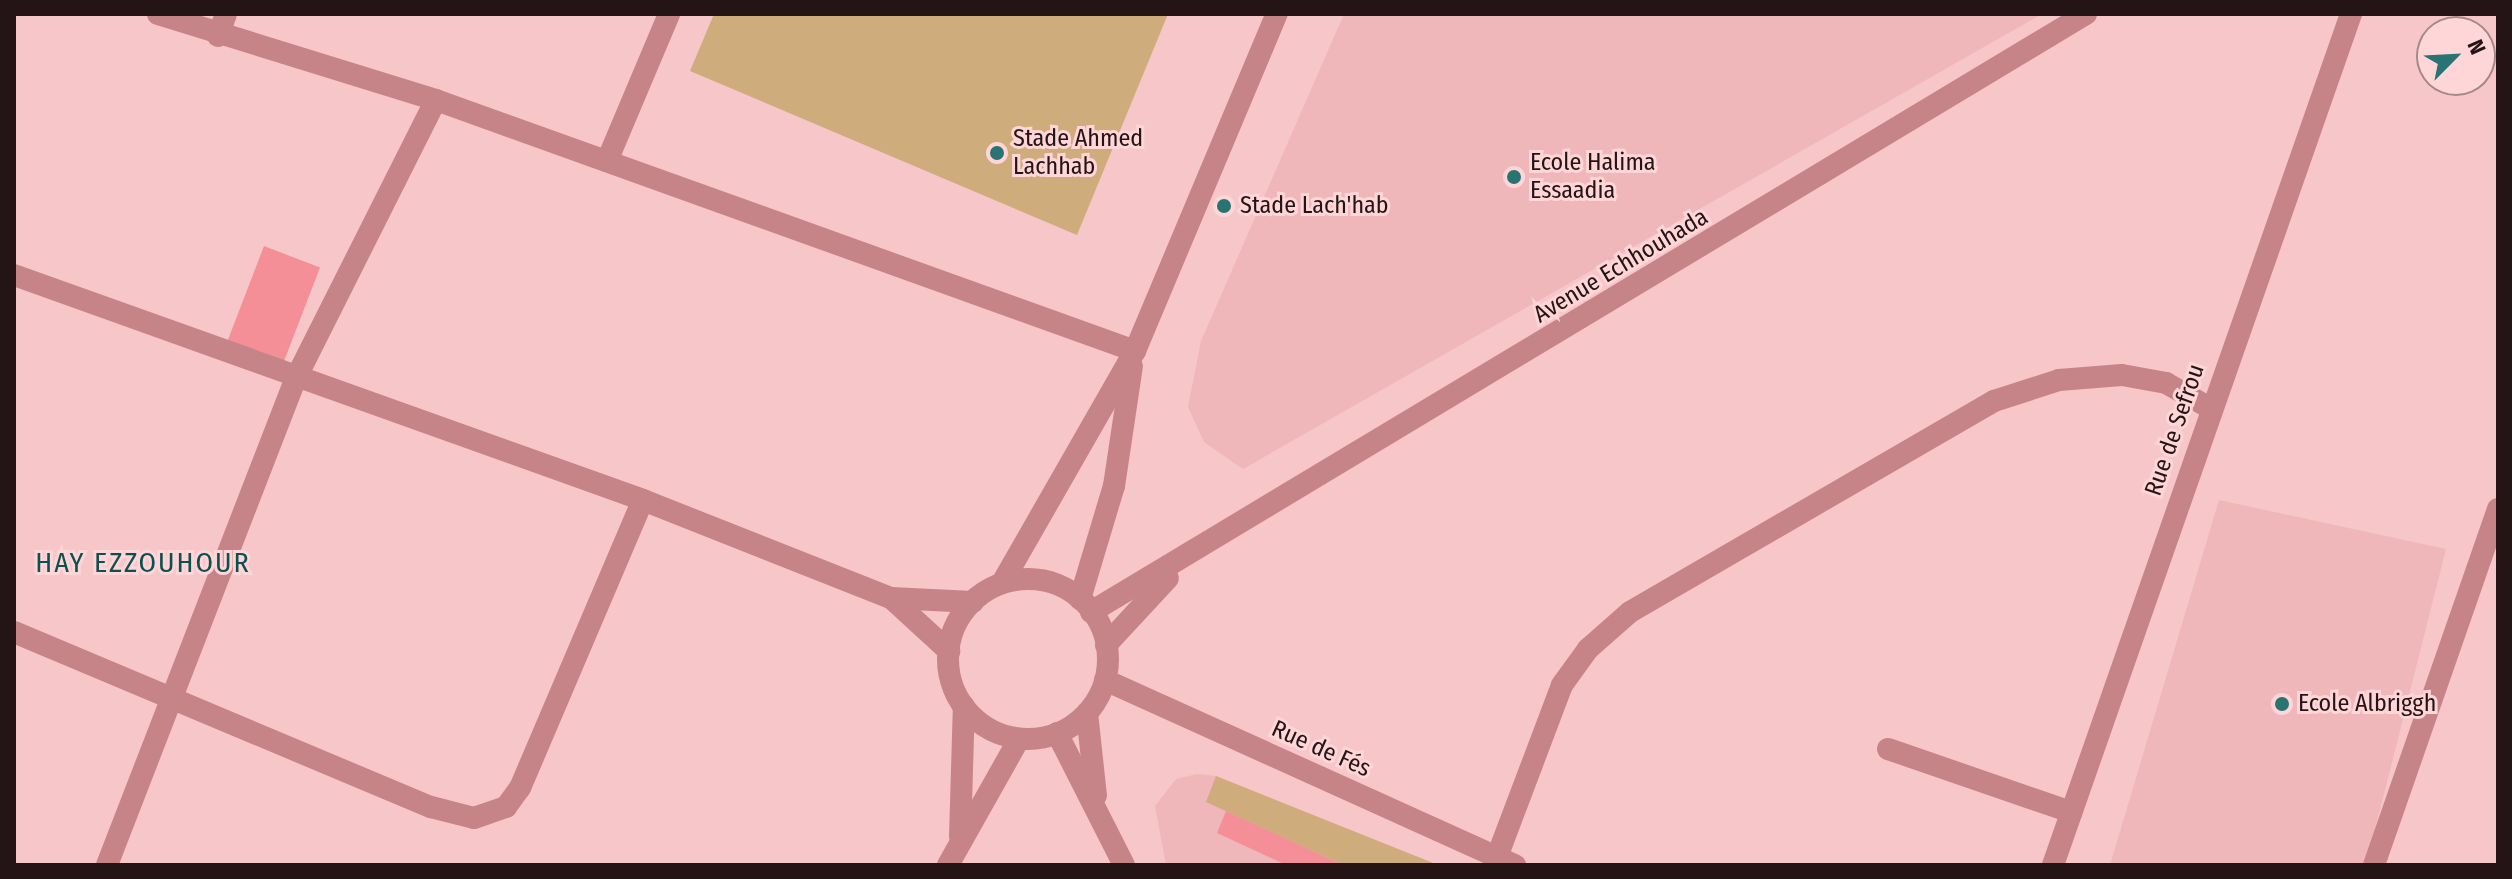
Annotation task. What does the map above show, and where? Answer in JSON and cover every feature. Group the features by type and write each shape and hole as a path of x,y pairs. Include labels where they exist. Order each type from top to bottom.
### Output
{"street":[{"path":"158,14 218,36 436,100 1135,351"},
{"path":"218,36 226,14"},
{"path":"607,161 669,14"},
{"path":"1002,583 1039,580 1086,605 1106,645 1105,680 1087,713 1057,733 1019,739 988,728 964,706 950,677 949,651 973,602 1002,583 1135,351 1277,14"},
{"name":"Avenue Echhouhada","path":"1086,605 1183,563 2086,14"},
{"name":"Rue de Sefrou","path":"2053,865 2210,408 2351,14"},
{"path":"107,865 174,701 295,380 436,100"},
{"path":"14,275 295,380 643,500 891,598 973,602"},
{"path":"1086,605 1114,486 1135,351"},
{"path":"1506,861 1562,685 1588,649 1630,612 1994,401 2059,380 2122,375 2166,383 2210,408"},
{"path":"14,632 431,807 490,815 520,788 643,500"},
{"path":"2374,865 2498,509"},
{"name":"Avenue Echhouhada","path":"1106,645 1183,563"},
{"path":"891,598 949,651"},
{"name":"Rue de Fés","path":"1105,680 1506,861"},
{"path":"960,841 964,706"},
{"path":"1087,713 1097,810"},
{"path":"1057,733 1124,865"},
{"path":"948,865 1019,739"},
{"path":"1888,749 2071,812"}],"shaded area":[{"name":"Stade Ahmed Lachhab","path":"714,14 1168,14 1077,235 690,71"},
{"name":"Ecole Halima Essaadia","path":"1344,14 2042,14 1243,469 1204,442 1188,407 1201,341"},
{"name":"Ecole Albriggh","path":"2219,500 2446,549 2366,865 2110,865"},
{"path":"1197,774 1216,776 1438,865 1166,865 1155,806 1176,779"},
{"path":"1216,776 1438,865 1343,865 1206,802"}],"building":[{"path":"264,246 320,268 282,366 226,344"},
{"path":"1226,811 1342,865 1286,865 1217,833"}],"place":[{"name":"Stade Ahmed Lachhab","path":"997,153"},
{"name":"Ecole Halima Essaadia","path":"1514,177"},
{"name":"Stade Lach'hab","path":"1224,206"},
{"name":"Ecole Albriggh","path":"2282,704"}],"district":[{"name":"HAY EZZOUHOUR","path":"143,563"}]}
